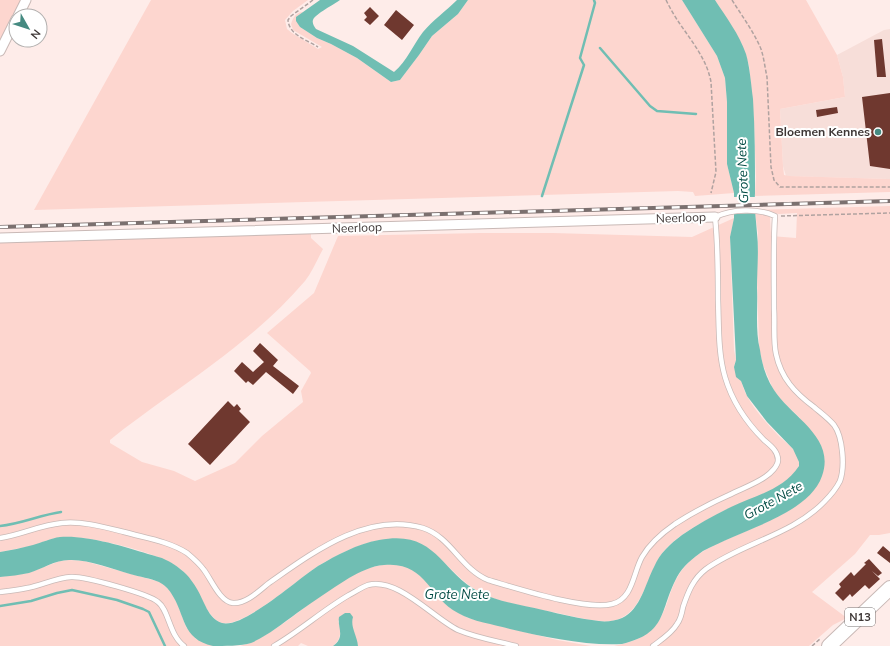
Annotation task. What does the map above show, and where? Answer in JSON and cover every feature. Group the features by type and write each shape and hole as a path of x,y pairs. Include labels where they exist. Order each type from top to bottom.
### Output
{"main road":[{"name":"N13","path":"829,646 890,588"}],"street":[{"path":"0,51 8,35"},
{"name":"Neerloop","path":"0,238 715,217"}],"lane":[{"path":"0,538 54,524 73,523 110,528 164,542 179,548 190,556 203,569 224,599 234,603 247,599 292,567 338,539 368,528 395,524 409,525 424,529 439,537 482,578 576,602 603,605 617,603 623,600 627,594 641,559 665,531 705,507 766,476 777,464 778,458 776,452 743,414 731,391 722,362 719,333 718,244 715,217 721,214 733,212 766,212 775,216 774,258 776,355 788,382 795,392 835,426 839,435 842,470 834,491 824,503 812,513 706,570 692,584 678,624 653,646"},
{"path":"0,592 28,588 54,579 73,576 120,587 149,596 159,602 175,637 184,646"},
{"path":"274,646 352,593 368,585 381,584 392,587 420,603 456,629 474,636 516,646"}],"path":[{"path":"313,0 291,16 288,20 288,25 292,31 318,47"},
{"path":"666,0 679,23 699,52 709,72 712,82 716,172 711,193"},
{"path":"732,0 756,38 764,62 767,77 774,180 780,187 890,187"},
{"path":"775,216 890,213"}],"shaded area":[{"path":"0,0 22,0 18,8 8,8 8,28 0,44"},
{"path":"151,0 308,0 293,11 285,20 287,29 318,49 322,47 293,30 291,24 294,18 298,13 303,12 296,18 300,27 317,38 357,58 391,82 400,80 432,36 458,14 468,0 682,0 717,56 725,78 727,102 727,164 734,193 695,196 693,192 678,191 34,210"},
{"path":"715,0 806,0 837,55 843,77 845,97 780,109 784,175 890,179 890,192 755,196 756,177 754,121 749,65 741,43"},
{"path":"890,29 890,179 786,176 783,166 780,109 845,97 843,77 837,55 884,30"},
{"path":"890,206 890,533 870,535 855,554 812,592 847,618 833,625 809,646 614,646 645,635 657,624 662,616 679,574 695,557 719,543 776,518 787,512 807,497 800,418 780,399 773,389 763,365 759,348 757,276 758,233 755,213 763,213 770,217 771,236 796,238 797,213 779,214 756,210"},
{"path":"734,218 730,238 734,350 736,360 734,367 753,406 760,416 794,450 797,454 799,466 791,477 775,488 724,511 681,535 675,540 663,552 658,560 635,606 629,613 621,618 608,621 590,620 504,602 484,595 466,583 428,549 418,543 406,540 392,539 373,542 335,556 318,566 257,611 232,623 222,623 212,615 184,572 160,558 124,546 69,537 44,541 32,546 0,552 0,240 311,232 311,238 323,249 308,277 290,298 239,344 110,440 110,443 142,462 174,471 195,481 235,463 262,436 303,402 301,391 311,373 310,371 267,333 314,293 338,236 553,233 692,237"},
{"path":"60,561 84,561 160,582 171,591 186,627 196,639 214,646 0,646 0,577 28,573"},
{"path":"392,564 405,566 413,570 424,579 450,608 468,618 557,640 591,646 358,646 351,622 345,613 338,621 340,634 338,641 333,646 308,646 301,643 298,646 240,646 259,638 278,627 333,587 352,576 371,567"}],"water":[{"path":"320,0 340,0 321,12 313,20 316,29 353,46 394,72 403,63 423,32 431,23 457,0 468,0 458,14 432,36 400,80 391,82 357,58 317,38 300,27 296,21 296,17"},
{"name":"Grote Nete","path":"682,0 715,0 728,19 746,54 754,111 755,203 758,247 758,342 765,371 771,385 782,400 810,428 823,450 825,462 822,476 816,487 808,497 797,506 784,514 703,551 688,562 682,569 671,589 660,619 655,627 647,634 622,644 595,644 551,638 470,619 448,606 418,574 398,565 384,565 370,568 349,578 269,633 251,643 213,646 203,643 195,638 186,625 170,591 159,582 152,579 76,560 59,561 29,573 0,577 0,552 29,546 60,537 93,539 160,557 171,563 182,570 195,585 213,618 222,623 231,623 257,611 318,566 340,554 371,542 398,538 413,540 425,546 466,583 479,592 510,603 599,621 616,620 622,618 634,609 642,596 656,562 673,542 718,513 777,486 793,474 799,466 799,462 793,449 767,422 747,396 741,381 736,377 734,367 736,360 730,237 734,218 734,193 727,164 727,102 725,78 717,56"},
{"path":"345,613 350,613 353,617 352,624 358,646 333,646 337,643 340,636 339,617"}],"pier":[{"path":"733,197 756,197 756,213 733,214"}],"building":[{"path":"370,7 379,16 370,25 364,20 367,17 364,13"},
{"path":"396,10 414,25 402,40 384,25"},
{"path":"882,39 886,77 877,77 874,40"},
{"name":"Bloemen Kennes","path":"890,93 890,169 870,166 862,97"},
{"path":"837,107 838,113 817,117 816,110"},
{"path":"260,343 278,360 273,366 299,386 293,394 266,372 253,385 248,381 246,383 234,371 242,362 253,372 264,362 253,351"},
{"path":"228,401 234,407 237,404 241,409 239,411 250,422 210,465 188,444"},
{"path":"883,546 890,552 890,563 877,553"},
{"path":"869,559 882,573 878,576 872,571 880,579 869,589 865,585 852,597 850,594 843,601 835,593 841,587 839,584 851,572 854,576"}],"waterway":[{"path":"542,196 584,65 580,58 595,3 594,0"},
{"path":"600,48 650,106 657,111 696,114"},
{"path":"0,526 61,512"},
{"path":"0,606 31,601 72,590 117,600 149,612 165,646"}],"railway":[{"path":"0,227 890,201"}],"place":[{"name":"Bloemen Kennes","path":"878,132"}]}
